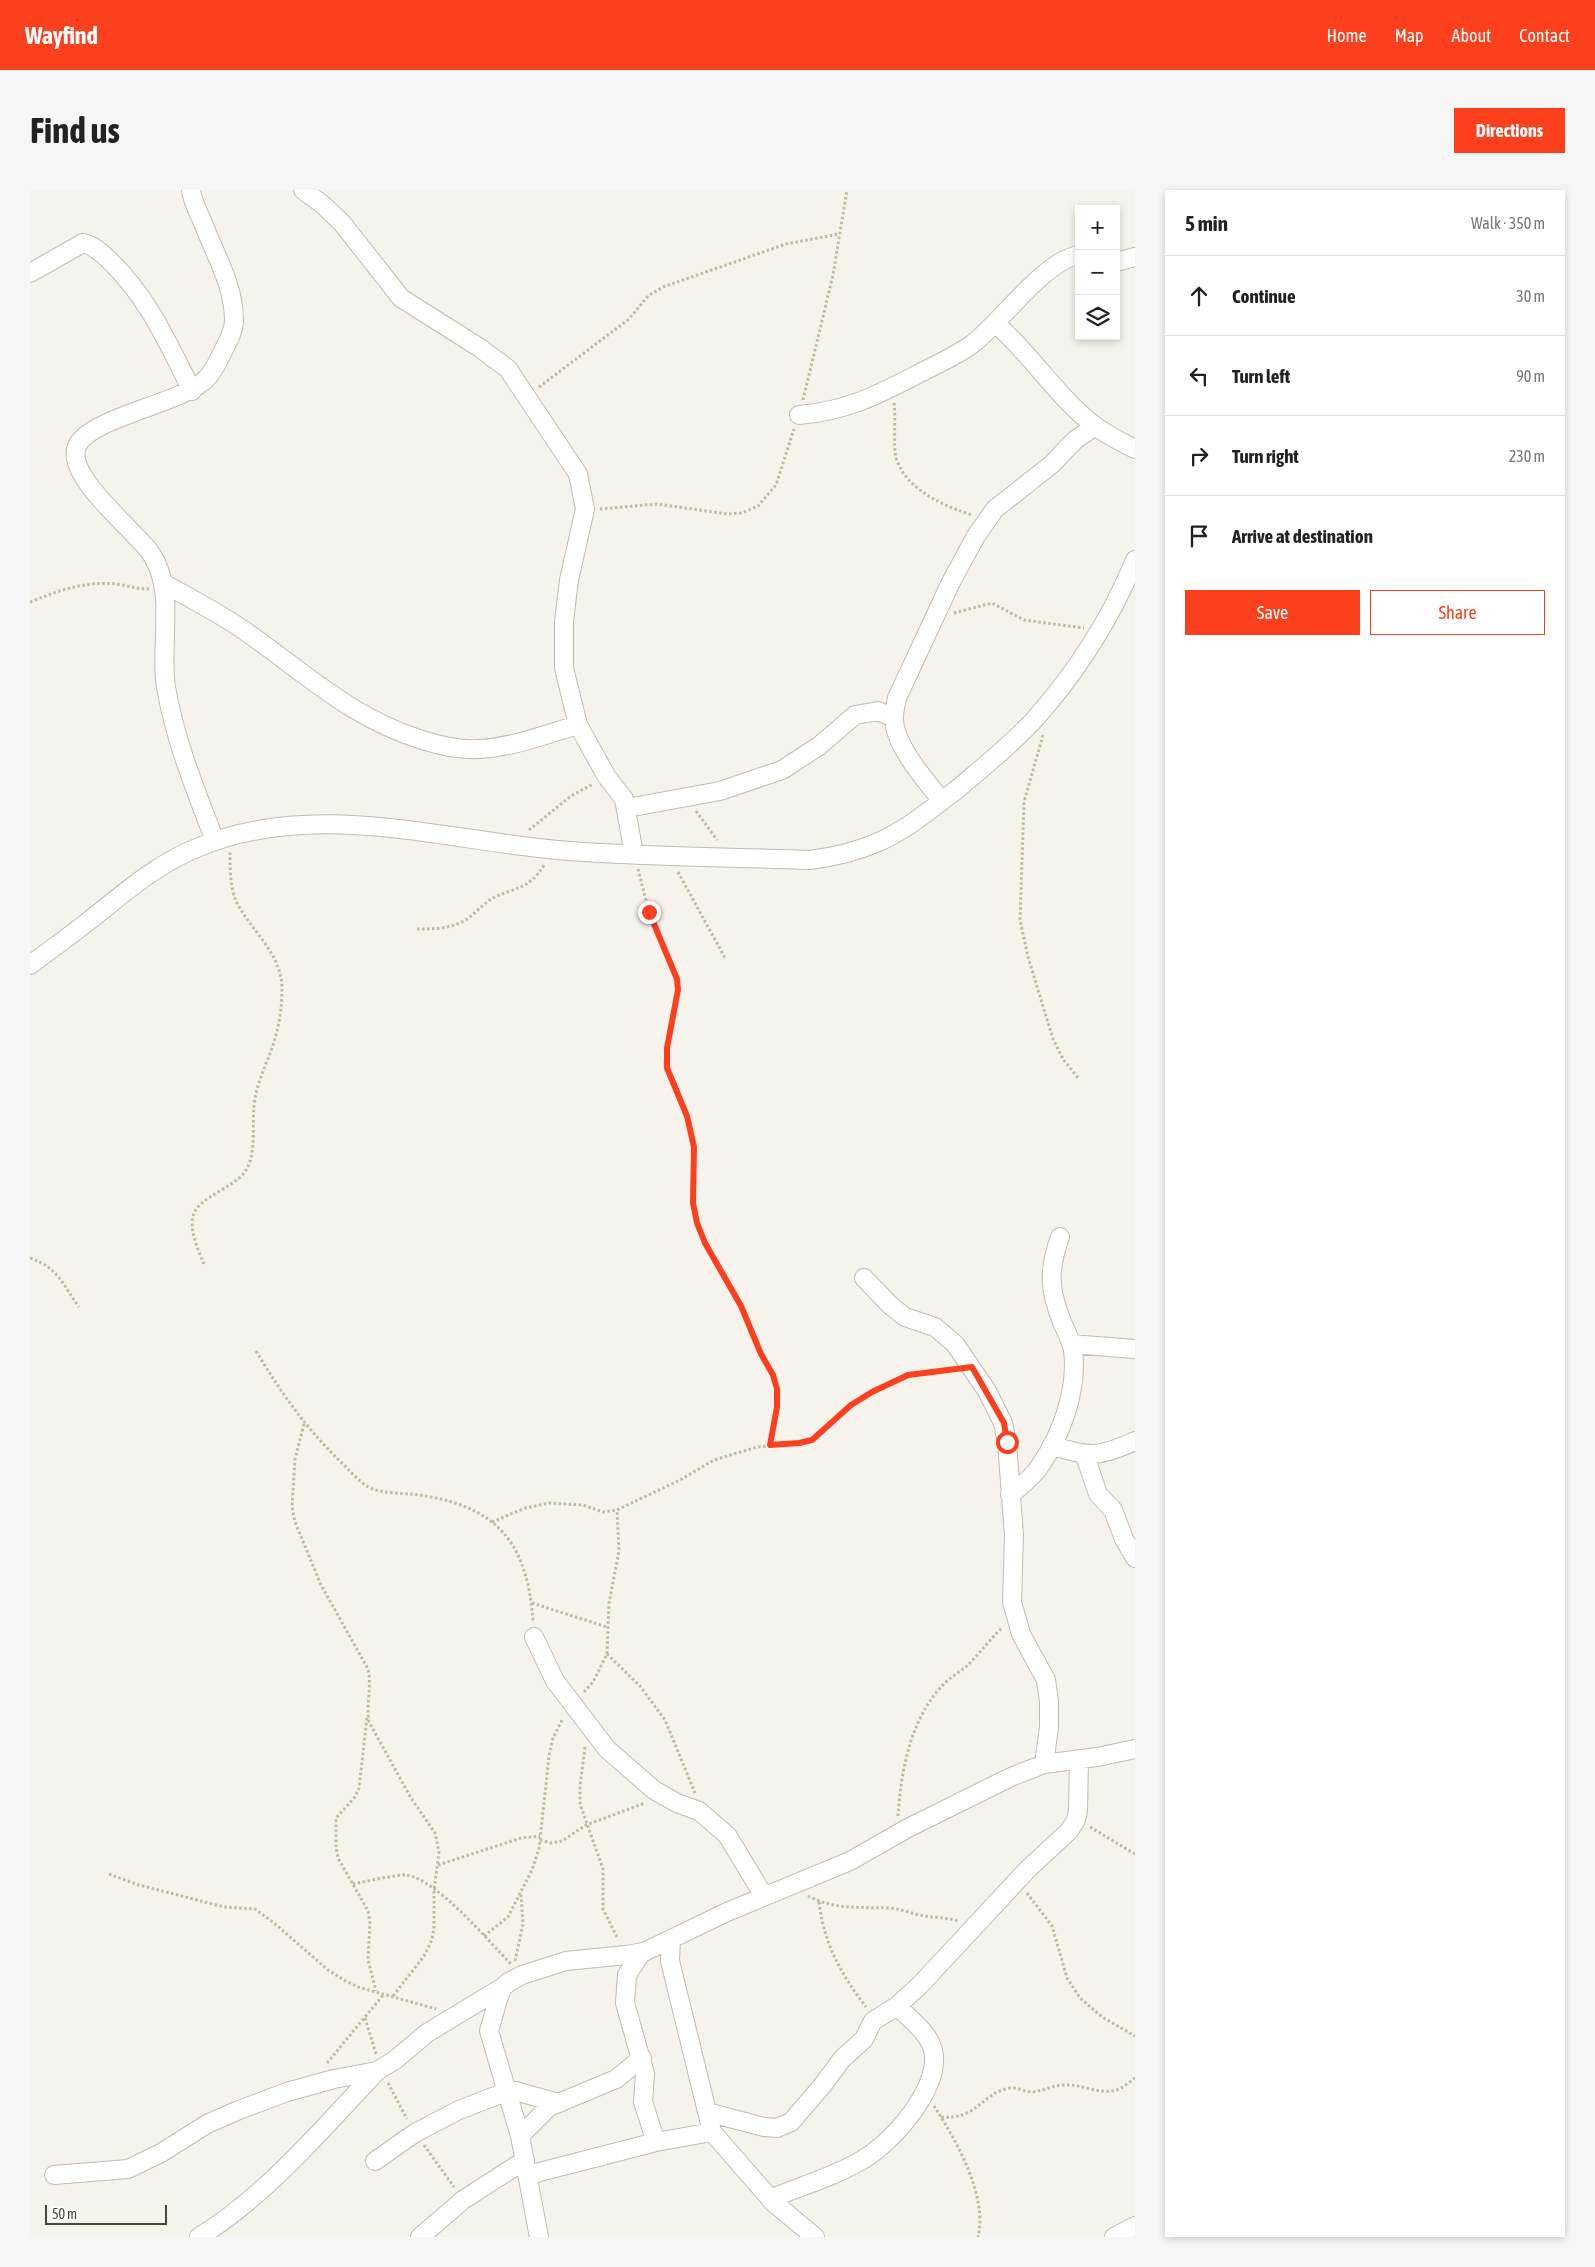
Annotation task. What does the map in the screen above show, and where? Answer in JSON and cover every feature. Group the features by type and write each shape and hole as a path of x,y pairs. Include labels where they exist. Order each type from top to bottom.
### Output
{"street":[{"path":"191,190 206,232 226,277 234,322 230,339 206,378 192,391 103,425 80,440 76,447 75,456 82,474 152,554 161,572 164,586 163,664 166,689 186,766 223,839"},
{"path":"303,190 322,204 342,223 401,298 498,360 518,382 578,474 585,509 569,580 564,621 564,668 578,725 607,777 624,799 634,854"},
{"path":"30,273 83,243 89,244 100,252 126,276 140,293 154,316 192,391"},
{"path":"799,415 826,413 856,404 891,388 971,345 1018,299 1062,260 1075,256"},
{"path":"1120,261 1135,257"},
{"path":"994,323 1013,339 1079,412 1095,426 1135,449"},
{"path":"942,801 919,773 897,733 894,718 897,698 951,582 976,536 995,509 1051,465 1075,440 1095,426"},
{"path":"30,965 161,866 198,847 268,828 304,824 349,824 553,849 634,854 810,860 840,855 876,843 906,828 942,801 997,757 1034,719 1073,670 1099,631 1134,565"},
{"path":"164,586 239,627 298,672 354,710 394,731 447,748 479,749 578,725"},
{"path":"627,808 720,791 782,770 819,746 855,715 878,711 894,718"},
{"path":"1010,1495 1040,1466 1052,1445 1068,1402 1074,1368 1071,1344 1051,1291 1050,1269 1060,1238"},
{"path":"864,1278 891,1306 905,1316 935,1327 948,1336 972,1367 1004,1423 1014,1535 1012,1602 1015,1616 1027,1646 1041,1669 1048,1690 1049,1727 1044,1764"},
{"path":"1071,1344 1135,1349"},
{"path":"1052,1445 1085,1456 1112,1451 1135,1440"},
{"path":"1085,1456 1098,1494 1113,1510 1124,1539 1135,1558"},
{"path":"534,1637 555,1681 571,1704 624,1766 661,1795 699,1811 727,1835 764,1896"},
{"path":"199,2237 225,2220 272,2179 379,2070 427,2033 522,1975 566,1961 634,1954 764,1896 793,1886 850,1861 897,1834 995,1784 1044,1764 1135,1749"},
{"path":"707,2112 764,2127 777,2128 791,2122 842,2059 864,2039 876,2018 897,2006 920,1985 1017,1881 1069,1830 1076,1820 1078,1811 1079,1759"},
{"path":"671,1939 670,1961 712,2132 770,2199 815,2237"},
{"path":"634,1954 627,1974 625,2002 642,2058 646,2082 642,2102 656,2142"},
{"path":"503,1988 494,2010 489,2031 508,2090 520,2136 539,2237"},
{"path":"770,2199 834,2174 864,2159 911,2115 933,2076 933,2048 918,2027 897,2006"},
{"path":"520,2136 539,2116 558,2103 616,2079 642,2058"},
{"path":"54,2175 128,2169 208,2124 239,2110 287,2092 334,2079 379,2070"},
{"path":"375,2161 415,2133 459,2110 508,2090 558,2103"},
{"path":"420,2237 463,2200 526,2167 712,2132"},
{"path":"1114,2237 1135,2226"}],"path":[{"path":"585,509 607,509 657,504 727,514 742,513 758,506 776,485 799,415 815,357 833,275 847,190"},
{"path":"527,397 629,319 648,296 663,287 786,244 839,234"},
{"path":"891,388 896,416 896,457 904,474 927,495 960,511 987,520"},
{"path":"30,602 65,588 88,584 116,584 146,589 164,586"},
{"path":"937,615 992,604 1024,620 1099,631"},
{"path":"1043,733 1024,802 1020,920 1028,957 1053,1039 1063,1059 1078,1078"},
{"path":"511,845 571,796 607,777"},
{"path":"688,796 714,837 736,858"},
{"path":"204,1264 193,1236 194,1214 202,1203 234,1183 245,1172 252,1153 254,1105 261,1075 274,1043 280,1015 282,989 280,973 271,952 235,899 223,839"},
{"path":"416,929 443,929 463,922 493,898 520,889 540,871 553,849"},
{"path":"634,854 649,912 677,979 678,990 667,1048 667,1068 687,1116 694,1147 693,1194 697,1223 705,1243 741,1306 761,1354 773,1375 777,1389 777,1407 770,1445"},
{"path":"670,855 693,902 725,958"},
{"path":"30,1258 51,1268 59,1275 79,1307"},
{"path":"256,1351 277,1386 304,1424 361,1482 374,1490 445,1500 467,1508 492,1522 506,1533 517,1552 532,1603 534,1637"},
{"path":"492,1522 525,1508 550,1503 583,1505 603,1512 617,1510 687,1477 714,1460 770,1445 812,1440 851,1405 872,1392 908,1375 972,1367"},
{"path":"304,1424 295,1459 292,1507 295,1522 321,1585 368,1669 370,1676 360,1788 355,1797 336,1818 335,1827 338,1858 368,1911 370,1923 368,1960 376,1992"},
{"path":"484,1936 508,1917 532,1870 540,1838 553,1738 571,1704 593,1682 607,1654 608,1603 619,1551 617,1510"},
{"path":"532,1603 608,1627"},
{"path":"897,1834 904,1766 916,1725 926,1706 942,1685 968,1664 1015,1616"},
{"path":"607,1654 640,1686 665,1720 696,1794 699,1811"},
{"path":"368,1714 373,1729 411,1798 435,1834 439,1852 434,1890 432,1940 424,1956 392,1996"},
{"path":"587,1724 580,1786 580,1804 586,1826 603,1869 603,1909 606,1918 634,1954"},
{"path":"438,1865 530,1835 551,1843 562,1841 586,1826 661,1795"},
{"path":"1076,1820 1116,1841 1135,1854"},
{"path":"108,1874 139,1885 224,1907 255,1909 328,1970 358,1987 456,2016"},
{"path":"353,1884 406,1875 434,1890 457,1908 513,1966 523,1924 521,1894"},
{"path":"1017,1881 1052,1926 1067,1978 1080,1998 1102,2017 1135,2036"},
{"path":"793,1886 819,1902 853,1908 902,1909 920,1915 949,1918 974,1928"},
{"path":"819,1902 825,1934 832,1954 852,1988 876,2018"},
{"path":"322,2068 384,1994"},
{"path":"365,2018 379,2070 415,2133 463,2200"},
{"path":"941,2117 957,2117 972,2112 995,2094 1007,2088 1030,2092 1072,2085 1097,2090 1117,2090 1135,2078"},
{"path":"925,2091 941,2117 978,2194 981,2214 978,2237"}],"route":[{"path":"649,912 677,979 676,1004 667,1048 667,1068 687,1116 694,1147 693,1203 697,1223 705,1243 741,1306 761,1354 773,1375 777,1389 777,1407 770,1445 783,1445 812,1440 851,1405 872,1392 908,1375 972,1367 1004,1423 1007,1442"}]}
